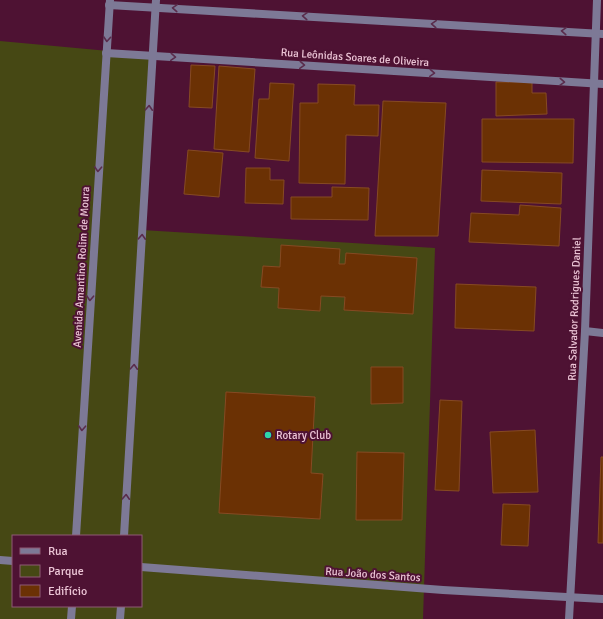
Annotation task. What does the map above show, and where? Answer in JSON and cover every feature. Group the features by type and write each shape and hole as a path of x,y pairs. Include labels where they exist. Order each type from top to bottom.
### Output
{"street":[{"name":"Rua Salvador Rodrigues Daniel","path":"569,619 585,331 594,84 599,34 597,0"},
{"path":"109,2 156,3 599,34"},
{"name":"Avenida Amantino Rolim de Moura","path":"76,535 109,2"},
{"path":"124,535 156,3"},
{"name":"Rua Leônidas Soares de Oliveira","path":"106,53 603,84"},
{"path":"585,331 603,332"},
{"path":"0,560 12,561"},
{"name":"Rua João dos Santos","path":"142,567 443,590 603,598"},
{"path":"71,619 72,607"},
{"path":"120,619 121,607"}],"green space":[{"path":"0,41 152,55 142,230 435,248 423,619 0,619"}],"building":[{"path":"191,65 215,66 212,108 189,107"},
{"path":"219,66 255,69 249,152 214,149"},
{"path":"496,82 532,82 532,93 546,93 547,114 496,116"},
{"path":"270,83 294,84 289,161 255,158 259,99 269,99"},
{"path":"318,84 355,85 354,105 379,105 378,136 346,135 345,184 299,183 300,103 318,103"},
{"path":"383,101 446,103 438,236 375,236"},
{"path":"482,119 574,119 573,163 482,162"},
{"path":"188,150 223,153 219,197 184,194"},
{"path":"246,168 270,168 270,180 284,180 283,204 245,203"},
{"path":"482,170 562,173 561,204 481,201"},
{"path":"332,187 369,188 368,220 291,219 291,197 332,197"},
{"path":"520,205 561,208 559,246 469,242 471,213 519,215"},
{"path":"281,245 340,249 339,264 345,264 346,253 417,258 413,314 344,310 345,297 321,296 320,311 278,308 279,288 261,287 263,266 280,267"},
{"path":"456,284 536,287 534,331 455,328"},
{"path":"371,367 403,367 403,403 371,404"},
{"name":"Rotary Club","path":"226,392 315,397 311,473 323,474 320,519 219,513"},
{"path":"440,400 462,401 459,491 435,490"},
{"path":"535,430 538,492 493,493 490,432"},
{"path":"357,452 404,453 402,520 356,520"},
{"path":"601,457 603,457 603,543 598,543"},
{"path":"503,504 530,505 528,546 501,545"}],"place":[{"name":"Rotary Club","path":"268,435"}]}
